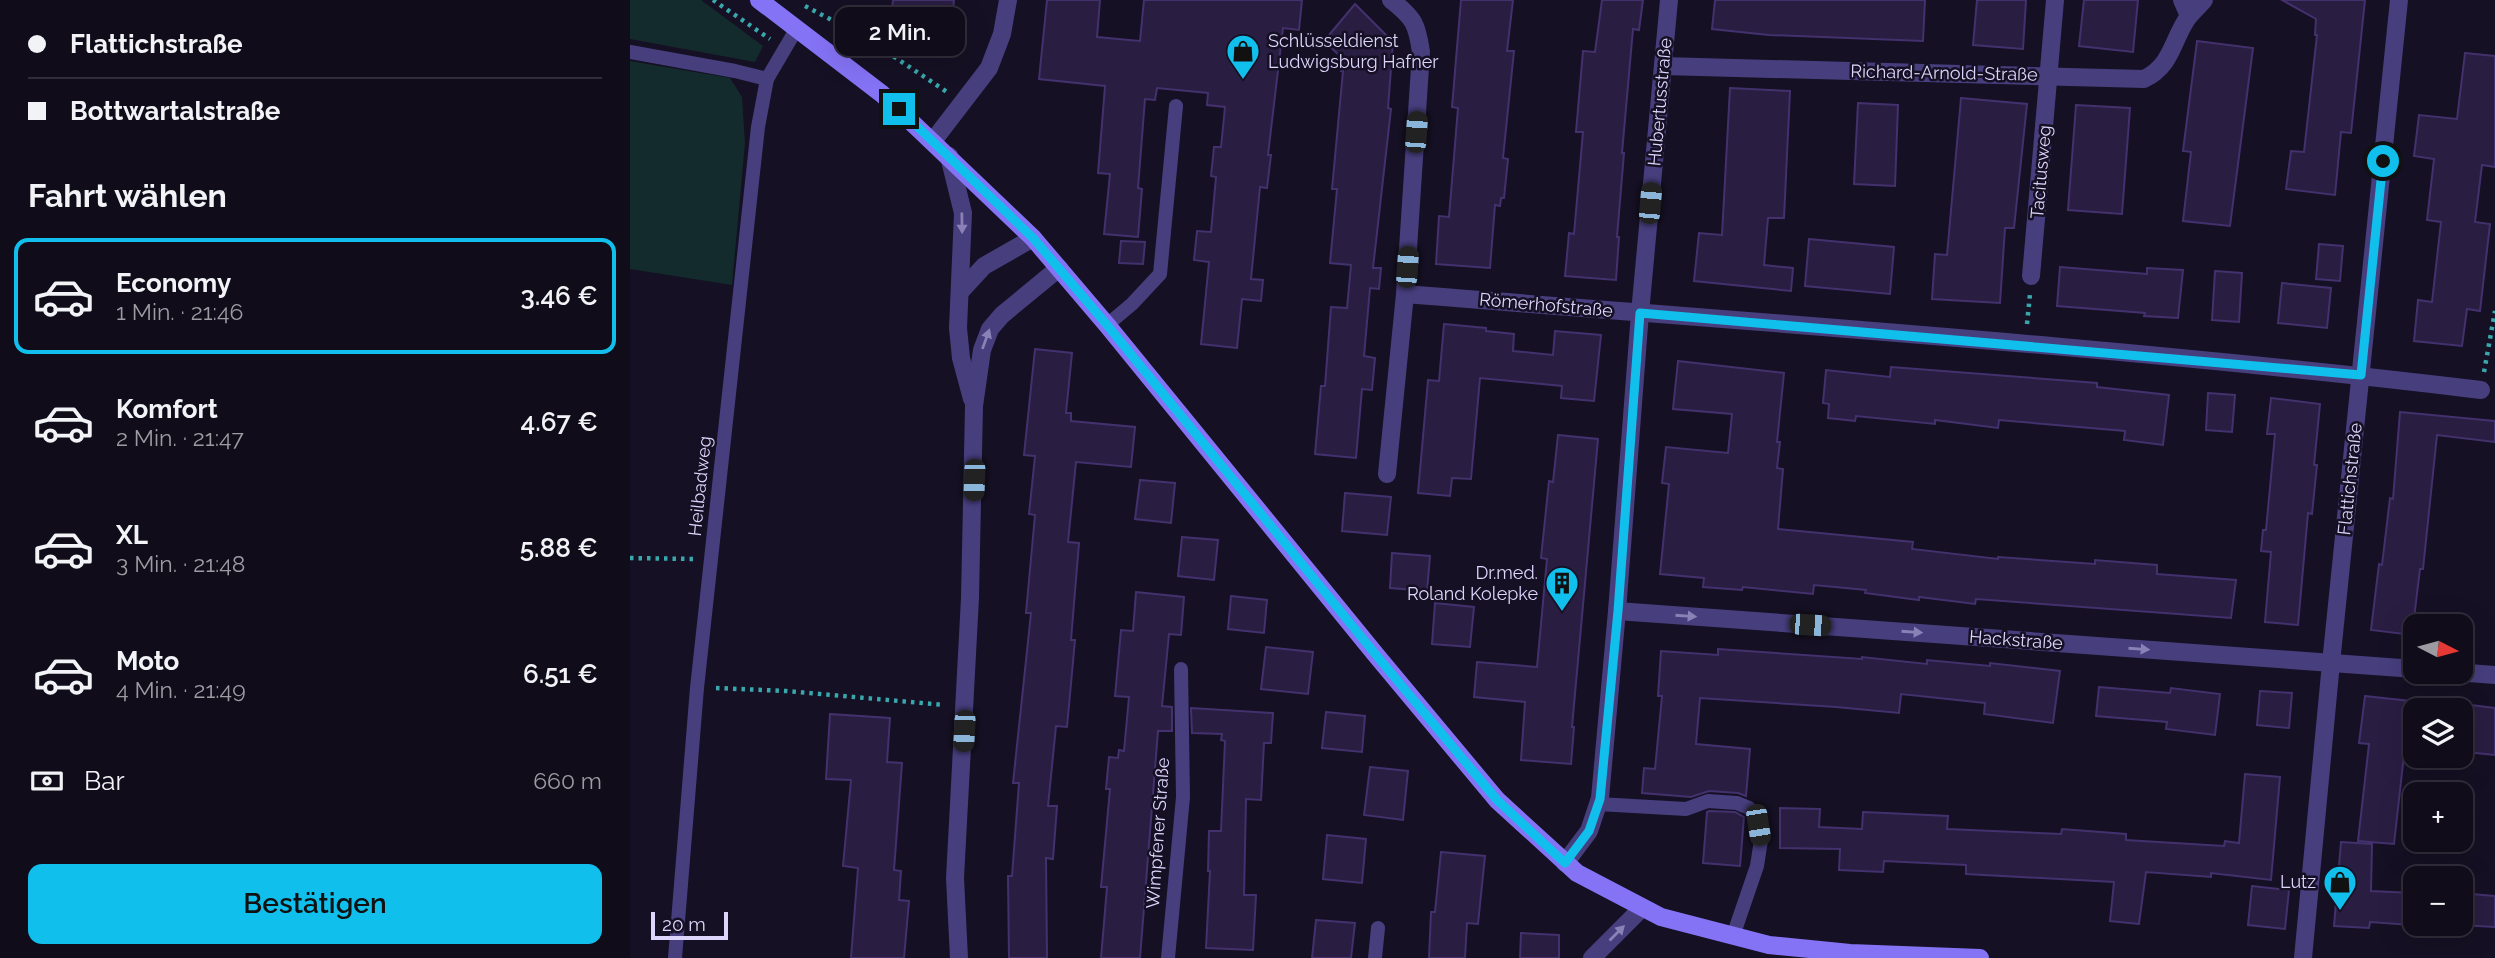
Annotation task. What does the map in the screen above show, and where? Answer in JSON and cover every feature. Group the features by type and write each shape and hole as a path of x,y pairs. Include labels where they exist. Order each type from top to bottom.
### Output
{"main road":[{"path":"759,0 882,93 1033,238 1497,800 1577,873 1661,917 1769,945 1837,952 1980,958"}],"street":[{"path":"933,141 989,68 1002,34 1008,0"},
{"path":"1387,474 1405,294 1421,52 1418,27 1391,0"},
{"name":"Hubertusstraße","path":"1565,863 1589,831 1598,804 1618,611 1640,313 1669,0"},
{"name":"Tacitusweg","path":"2031,276 2055,0"},
{"name":"Richard-Arnold-Straße","path":"1663,66 2144,79 2158,72 2169,58 2185,8 2204,0"},
{"name":"Flattichstraße","path":"2303,958 2399,0"},
{"path":"949,156 963,213 958,328 961,358 974,406"},
{"path":"960,292 984,266 1033,238"},
{"path":"959,958 955,878 965,707 974,480 974,406 982,350 989,329 1002,315 1059,268"},
{"name":"Römerhofstraße","path":"1405,294 2026,345 2361,375 2481,390"},
{"name":"Hackstraße","path":"1618,611 2403,668"},
{"path":"2473,673 2495,675"},
{"path":"1592,958 1642,909"}],"lane":[{"name":"Heilbadweg","path":"675,958 697,688 757,139 767,79 797,28"},
{"path":"630,52 767,79"},
{"path":"1107,325 1132,304 1160,274 1176,106"},
{"name":"Wimpfener Straße","path":"1168,958 1183,797 1181,669"},
{"path":"1598,804 1686,809 1708,801 1737,803 1749,808 1755,816 1760,840 1756,866 1733,936"},
{"path":"1375,958 1378,928"}],"path":[{"path":"713,0 784,48"},
{"path":"807,0 806,6 866,38 962,104"},
{"path":"2026,345 2031,276"},
{"path":"2481,390 2495,311"},
{"path":"630,558 712,560"},
{"path":"697,688 786,691 965,707"}],"green space":[{"path":"630,0 701,0 763,46 755,62 630,39"},
{"path":"630,61 730,78 742,97 745,143 732,285 630,269"}],"building":[{"path":"893,0 954,0 950,38 929,36 930,24 891,20"},
{"path":"1047,0 1100,0 1097,37 1140,41 1144,0 1302,0 1299,30 1283,28 1268,155 1271,155 1267,188 1260,187 1251,279 1263,280 1261,301 1242,299 1237,348 1201,344 1209,262 1194,260 1197,231 1211,232 1216,177 1211,176 1214,147 1221,147 1225,107 1207,105 1208,93 1157,88 1155,100 1145,99 1138,188 1142,189 1138,237 1104,234 1110,174 1098,173 1105,86 1039,79"},
{"path":"1461,0 1513,0 1507,51 1514,51 1503,158 1508,159 1504,198 1501,198 1500,206 1495,205 1490,268 1436,264 1439,216 1449,217 1458,108 1452,107"},
{"path":"1602,0 1643,0 1639,30 1633,29 1622,153 1616,280 1565,276 1569,233 1574,234 1583,132 1576,132 1583,51 1595,52"},
{"path":"1715,0 1925,0 1923,41 1769,35 1712,29"},
{"path":"1977,0 2026,0 2023,49 1973,45"},
{"path":"2084,0 2138,0 2133,52 2079,46"},
{"path":"2282,0 2365,0 2351,133 2341,132 2335,195 2286,189 2291,151 2304,152 2317,35 2316,19"},
{"path":"1355,4 1393,42 1388,108 1391,109 1373,268 1381,268 1379,289 1370,288 1364,356 1375,358 1372,390 1362,389 1356,458 1315,454 1321,386 1325,386 1331,307 1347,308 1351,265 1330,263 1337,189 1332,189 1343,71 1342,58 1324,41"},
{"path":"2197,41 2253,48 2230,226 2183,221 2191,152 2183,151"},
{"path":"2465,53 2495,56 2495,167 2482,165 2475,222 2490,224 2480,311 2467,309 2462,346 2414,341 2418,300 2432,302 2441,222 2427,220 2434,159 2414,156 2419,115 2457,119"},
{"path":"1730,88 1790,91 1784,218 1768,218 1764,265 1793,268 1791,291 1694,281 1699,233 1722,235"},
{"path":"1961,98 2027,104 2014,228 2005,228 2000,303 1932,299 1935,254 1947,255"},
{"path":"1858,103 1898,105 1895,186 1854,184"},
{"path":"2076,105 2130,108 2122,214 2068,210"},
{"path":"1809,239 1894,247 1890,294 1805,286"},
{"path":"1121,241 1145,242 1143,264 1119,263"},
{"path":"2319,244 2343,246 2340,281 2316,279"},
{"path":"2060,267 2147,274 2147,268 2183,270 2178,318 2057,306"},
{"path":"2215,271 2242,273 2239,322 2212,320"},
{"path":"2282,283 2331,288 2327,328 2278,323"},
{"path":"1444,324 1514,334 1513,351 1553,355 1555,331 1601,335 1594,401 1561,398 1562,386 1480,378 1471,479 1452,478 1450,496 1418,493 1428,380 1439,381"},
{"path":"1035,349 1072,353 1066,413 1071,413 1071,421 1135,427 1131,467 1076,462 1068,542 1079,543 1071,640 1075,640 1067,727 1056,726 1048,806 1057,806 1053,859 1046,858 1047,958 1009,958 1008,876 1012,876 1019,783 1013,783 1031,613 1026,613 1035,515 1029,514 1035,456 1024,455"},
{"path":"1678,361 1784,373 1777,442 1780,442 1777,468 1783,469 1778,529 1913,542 1912,549 1998,559 2095,564 2095,560 2157,565 2157,574 2236,580 2231,618 1976,599 1975,604 1919,597 1919,600 1865,593 1866,590 1814,585 1813,594 1743,587 1742,590 1703,587 1704,578 1660,574 1669,484 1662,483 1666,447 1728,453 1732,414 1673,409"},
{"path":"1891,367 2097,383 2097,387 2169,395 2163,445 2124,440 2125,431 1999,420 1998,428 1935,420 1935,424 1856,416 1855,421 1828,418 1829,404 1823,403 1826,370 1890,377"},
{"path":"2208,393 2235,395 2232,432 2206,430"},
{"path":"2271,398 2320,404 2314,465 2317,465 2312,514 2308,513 2298,625 2265,622 2271,552 2261,551 2263,530 2266,530 2275,434 2267,434"},
{"path":"2400,412 2495,421 2495,442 2437,435 2423,569 2420,569 2415,614 2403,614 2403,634 2371,630 2390,498 2393,499"},
{"path":"1558,435 1598,439 1571,764 1521,760 1525,702 1474,697 1477,662 1537,667 1547,559 1541,558 1549,481 1553,482"},
{"path":"1140,480 1175,483 1171,523 1135,519"},
{"path":"1345,493 1391,497 1387,535 1342,531"},
{"path":"1182,537 1218,540 1214,580 1178,576"},
{"path":"1392,553 1430,556 1427,591 1390,588"},
{"path":"1136,592 1184,597 1181,635 1169,634 1162,706 1172,707 1172,731 1158,731 1140,958 1101,958 1107,887 1101,887 1110,789 1106,789 1109,757 1118,758 1119,750 1124,751 1129,697 1115,696 1121,630 1133,631"},
{"path":"1231,596 1267,600 1264,633 1228,629"},
{"path":"1435,603 1474,607 1470,647 1432,644"},
{"path":"1266,647 1313,652 1308,694 1261,689"},
{"path":"1718,649 1862,657 1927,664 1927,660 1990,666 1990,663 2060,671 2053,723 1984,714 1985,703 1901,694 1899,713 1700,698 1696,744 1750,749 1746,796 1709,791 1691,797 1642,793 1644,768 1655,769 1662,696 1658,696 1661,651 1718,655"},
{"path":"2099,687 2170,693 2171,688 2220,694 2215,735 2166,729 2167,722 2096,716"},
{"path":"2260,691 2292,693 2289,728 2257,725"},
{"path":"2365,696 2403,700 2403,764 2394,844 2358,841 2369,744 2359,743"},
{"path":"2473,705 2495,708 2495,755 2473,753"},
{"path":"1191,708 1273,713 1271,743 1264,743 1261,800 1246,799 1244,895 1256,895 1253,950 1206,948 1209,831 1221,831 1225,741 1221,740 1222,734 1192,733"},
{"path":"1326,712 1365,716 1362,752 1322,748"},
{"path":"830,714 890,718 887,762 902,763 894,870 901,871 899,900 909,901 904,958 851,958 858,868 843,866 851,780 826,779"},
{"path":"1370,767 1408,771 1403,820 1364,815"},
{"path":"2245,774 2280,777 2271,880 2211,873 2211,877 2146,872 2139,924 2110,921 2114,882 1966,874 1966,865 1884,861 1883,872 1839,870 1840,849 1780,848 1780,808 1820,809 1819,827 1862,829 1863,812 1886,813 1948,816 1947,829 2061,834 2062,829 2126,834 2126,840 2224,846 2225,841 2239,843"},
{"path":"1709,811 1735,812 1744,817 1740,866 1703,863"},
{"path":"1327,835 1366,839 1362,883 1323,879"},
{"path":"2341,842 2372,844 2371,891 2403,893 2403,924 2370,922 2369,928 2334,926"},
{"path":"1441,852 1485,856 1478,924 1467,923 1465,958 1429,958 1431,912 1435,912"},
{"path":"2252,886 2289,890 2285,929 2248,925"},
{"path":"2473,894 2495,896 2495,927 2473,926"},
{"path":"1316,920 1355,923 1351,958 1312,958"},
{"path":"1521,933 1559,935 1559,958 1520,958"}],"place":[{"name":"Schlüsseldienst Ludwigsburg Hafner","path":"1243,81"},
{"name":"Dr.med. Roland Kolepke","path":"1562,613"},
{"name":"Lutz","path":"2340,912"}],"route":[{"path":"899,109 1033,238 1497,800 1565,863 1589,831 1600,799 1618,611 1640,313 2361,375 2383,161"}]}
